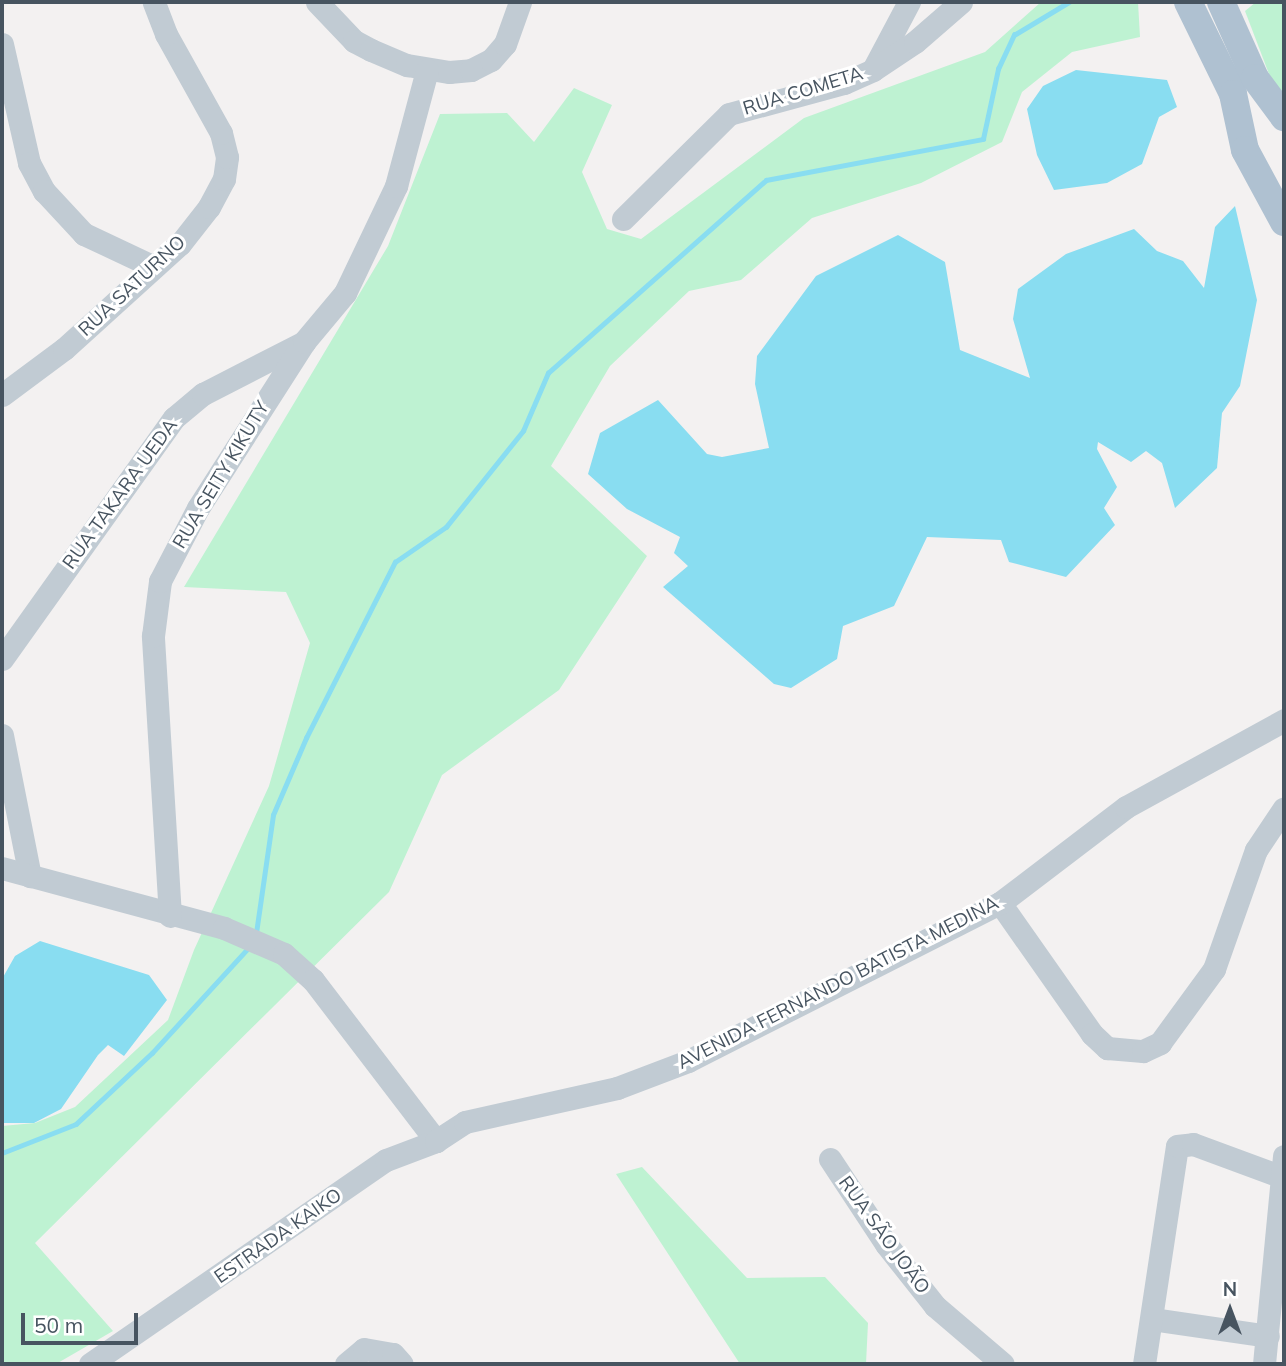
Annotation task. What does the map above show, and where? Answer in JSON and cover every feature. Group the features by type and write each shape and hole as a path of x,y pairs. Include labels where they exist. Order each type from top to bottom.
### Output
{"main road":[{"path":"1188,2 1233,94 1245,150 1284,222"},
{"path":"1221,2 1255,78 1284,119"},
{"path":"1245,150 1253,124 1270,117 1284,119"}],"street":[{"name":"RUA SATURNO","path":"2,395 64,348 154,267 209,207 224,180 227,157 216,122 166,34 154,2"},
{"path":"317,2 354,41 387,58 426,70 471,69 491,60 505,44 520,2"},
{"path":"873,70 909,2"},
{"name":"RUA COMETA","path":"623,219 729,114 845,83 873,70 915,42 961,2"},
{"path":"2,44 29,163 44,191 84,234 154,267"},
{"name":"RUA SEITY KIKUTY","path":"170,916 153,608 160,581 198,508 304,342 345,293 396,186 426,70"},
{"name":"RUA TAKARA UEDA","path":"2,659 174,418 242,371 304,342"},
{"name":"AVENIDA FERNANDO BATISTA MEDINA","path":"436,1140 466,1122 617,1088 688,1061 1000,903 1126,807 1284,720"},
{"path":"2,735 30,876"},
{"path":"1000,903 1092,1034 1107,1048 1125,1052 1143,1051 1168,1033 1214,970 1256,850 1284,808"},
{"path":"2,868 170,916 246,934 295,962 436,1140"},
{"name":"ESTRADA KAIKO","path":"90,1364 122,1353 386,1160 436,1140"},
{"path":"1144,1364 1177,1146 1193,1144 1282,1166 1264,1364"},
{"name":"RUA SÃO JOÃO","path":"830,1159 886,1244 935,1306 1003,1364"},
{"path":"1152,1319 1268,1336"},
{"path":"346,1364 364,1349 393,1354 402,1364"}],"green space":[{"path":"1041,2 1138,2 1140,37 1072,52 1022,92 1002,142 921,183 812,218 741,280 689,291 610,366 551,466 647,556 559,690 442,775 389,892 35,1243 113,1331 56,1364 2,1364 2,1126 35,1123 75,1107 168,1020 194,950 269,786 310,643 286,592 184,587 388,246 440,114 507,113 534,142 574,88 612,105 582,172 607,229 641,239 804,118 985,52"},
{"path":"1256,2 1284,2 1284,99 1269,74 1245,11"},
{"path":"642,1167 747,1278 825,1277 868,1323 866,1364 740,1364 616,1174"}],"water":[{"path":"1076,70 1167,80 1177,107 1159,117 1142,164 1107,183 1054,190 1037,155 1027,109 1043,86"},
{"path":"1235,206 1257,300 1240,386 1222,413 1217,468 1175,508 1162,463 1146,451 1131,462 1098,442 1097,449 1117,487 1104,508 1115,525 1066,577 1009,562 1001,540 927,537 894,606 843,626 837,659 791,688 774,684 663,587 688,566 674,553 680,537 627,509 588,474 600,433 658,400 707,454 722,457 769,448 755,384 757,356 816,276 898,235 945,262 960,350 1030,378 1013,319 1018,289 1066,254 1134,229 1157,251 1183,261 1204,288 1215,227"},
{"path":"40,941 149,975 167,1000 124,1056 108,1045 98,1055 61,1109 34,1123 2,1123 2,979 15,956"}],"waterway":[{"path":"256,933 273,815 306,738 395,562 446,527 523,431 548,373 766,180 983,139 998,69 1014,35 1069,2"},
{"path":"2,1153 76,1124 152,1053 249,947"}]}
